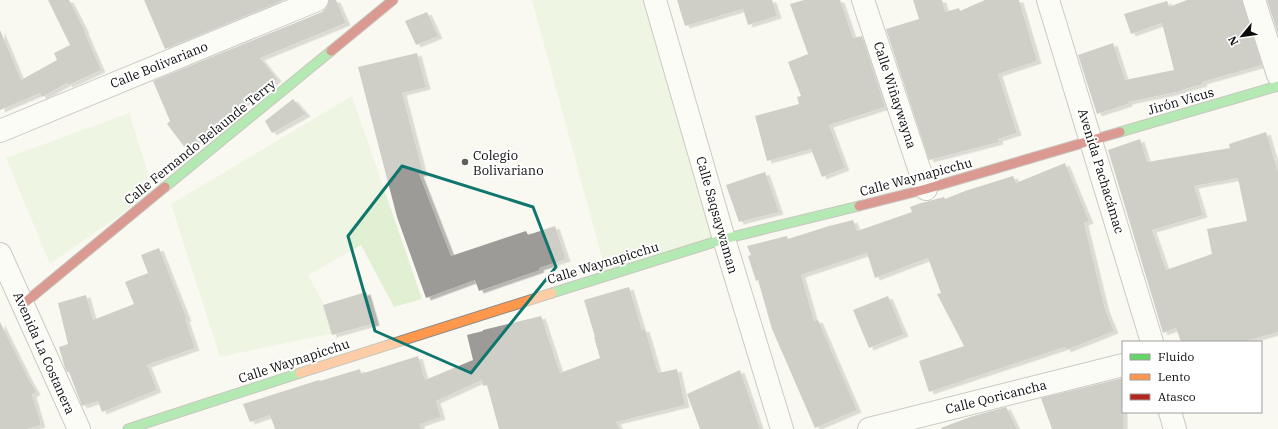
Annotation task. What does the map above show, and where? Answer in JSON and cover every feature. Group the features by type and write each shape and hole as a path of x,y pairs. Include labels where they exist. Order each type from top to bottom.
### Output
{"street":[{"name":"Calle Bolivariano","path":"0,131 317,0"},
{"name":"Calle Fernando Belaunde Terry","path":"22,305 393,0"},
{"name":"Calle Saqsaywaman","path":"654,0 724,239 782,429"},
{"name":"Calle Wiñaywayna","path":"864,0 926,189"},
{"name":"Avenida Pachacámac","path":"1048,0 1152,341"},
{"path":"1254,0 1278,75"},
{"name":"Jirón Vicus","path":"1092,141 1278,86"},
{"name":"Calle Waynapicchu","path":"128,429 287,376 724,239 926,189 1092,141"},
{"name":"Avenida La Costanera","path":"0,254 79,429"},
{"name":"Calle Qoricancha","path":"869,429 1122,365"},
{"path":"1170,413 1174,429"}],"highlighted area":[{"path":"402,166 533,207 556,267 471,373 375,331 348,236"}],"green space":[{"path":"532,0 653,0 726,244 608,280"},
{"path":"352,96 422,299 394,307 361,245 308,275 339,332 220,357 171,204"},
{"path":"129,113 154,191 50,264 6,158"}],"building":[{"path":"48,0 69,0 85,31 101,70 68,85 67,83 42,97 40,93 0,110 0,30 21,80 57,60 54,53 70,45"},
{"path":"144,0 284,0 165,49"},
{"path":"329,0 336,0 346,23 260,58 277,79 253,99 252,97 186,149 167,124 170,121 153,81 322,12 327,7"},
{"path":"677,0 772,0 777,16 748,25 743,9 685,26"},
{"path":"804,0 840,0 853,38 862,36 885,107 829,125 845,168 822,177 811,149 767,161 755,116 799,104 797,97 801,96 788,62 808,54 790,4"},
{"path":"913,0 942,0 945,12 959,8 960,11 985,0 1019,0 1037,61 998,74 1017,133 998,139 999,142 929,160 886,29 919,19"},
{"path":"1187,0 1242,0 1262,65 1202,82 1203,84 1181,91 1128,102 1128,104 1097,114 1078,55 1113,43 1125,80 1174,70 1162,23 1131,34 1124,14 1167,1 1169,7"},
{"path":"1267,0 1278,0 1278,34"},
{"path":"427,12 438,36 416,45 405,21"},
{"path":"417,53 426,87 402,93 423,173 419,174 451,256 526,231 528,235 555,226 566,259 539,268 540,270 479,291 475,280 426,298 397,217 358,67"},
{"path":"293,99 306,114 272,133 265,121"},
{"path":"1266,132 1278,172 1278,332 1246,341 1181,341 1176,328 1163,333 1108,150 1140,139 1147,162 1230,148 1229,144","holes":["1238,178 1247,221 1207,229 1212,254 1166,270 1152,230 1203,215 1194,186"]},
{"path":"1065,163 1089,221 1084,223 1105,309 1114,331 1066,350 1065,347 929,392 919,361 964,346 937,294 941,293 928,258 875,278 867,253 801,275 814,321 818,320 857,410 815,428 772,329 758,280 756,281 748,256 751,255 747,246 787,236 788,239 853,220 857,231 912,212 910,207 918,204 944,197 945,199 1013,176 1016,183"},
{"path":"765,172 779,212 739,222 726,185"},
{"path":"159,248 187,319 185,319 195,348 147,365 157,390 102,412 98,401 82,406 69,372 67,372 65,368 59,347 68,344 58,303 86,295 93,320 134,304 125,282 148,273 141,255"},
{"path":"629,287 642,330 645,329 658,373 677,369 685,405 616,422 620,429 499,429 487,385 483,386 482,380 436,401 441,417 420,424 421,429 275,429 270,415 250,422 243,404 319,380 320,381 360,369 361,374 418,356 425,380 473,360 467,335 541,316 560,373 600,358 584,300"},
{"path":"366,292 375,323 332,335 323,305"},
{"path":"888,296 904,334 869,348 853,310"},
{"path":"0,322 36,392 32,395 41,425 27,429 0,429"},
{"path":"740,370 760,429 700,429 687,394"},
{"path":"1122,378 1123,429 1052,429 1041,398"},
{"path":"1006,407 1017,429 941,429 970,417"}],"traffic: fast":[{"path":"165,187 331,51"},
{"path":"1120,132 1278,86"},
{"path":"552,293 724,239 859,206"},
{"path":"128,429 300,373"}],"traffic: slow":[{"path":"300,373 552,293"}],"traffic: jam":[{"path":"331,51 393,0"},
{"path":"859,206 926,189 1120,132"},
{"path":"22,305 165,187"}],"place":[{"name":"Colegio Bolivariano","path":"465,162"}]}
